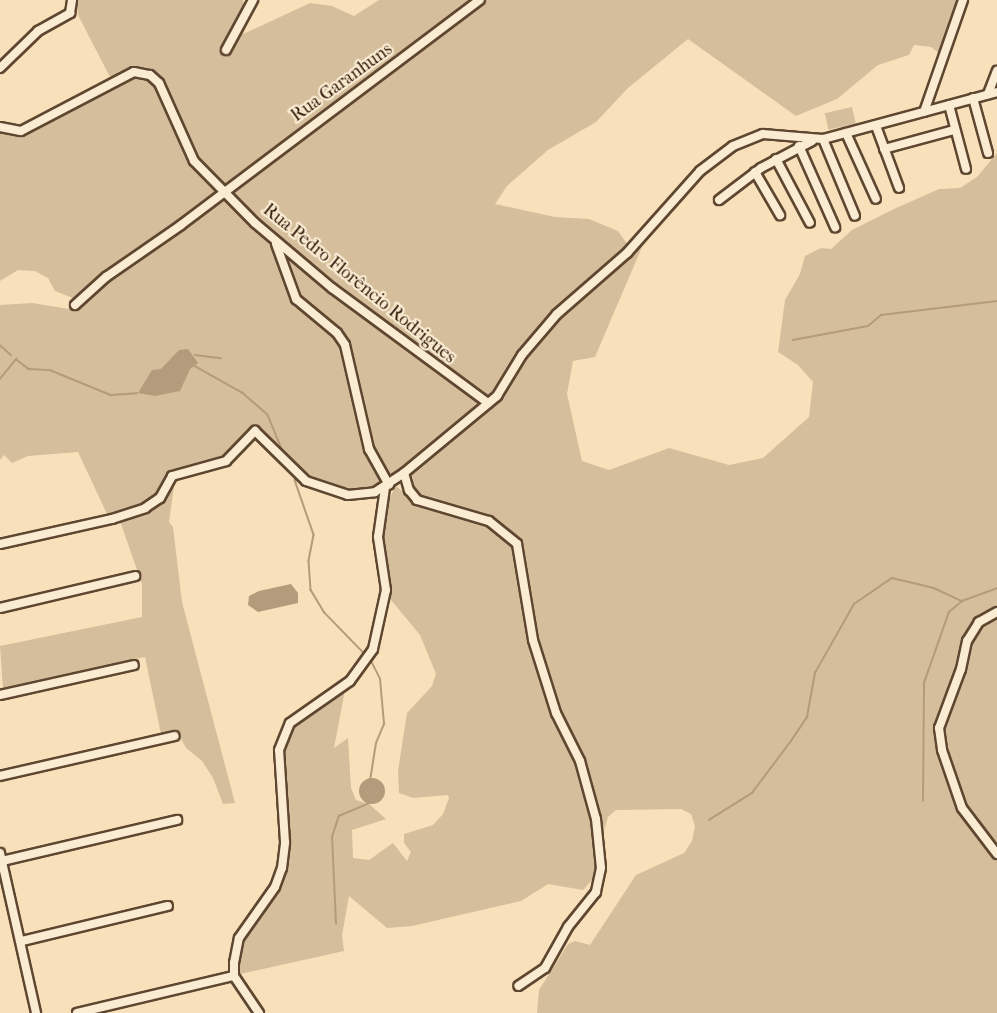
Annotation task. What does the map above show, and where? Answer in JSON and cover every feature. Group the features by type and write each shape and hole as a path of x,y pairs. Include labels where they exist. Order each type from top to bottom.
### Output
{"street":[{"path":"0,68 38,31 72,12 72,0"},
{"path":"226,50 253,0"},
{"name":"Rua Garanhuns","path":"75,305 106,277 225,192 480,0"},
{"path":"924,112 963,0"},
{"path":"719,200 755,172 799,146 994,94 997,71"},
{"name":"Rua Pedro Florêncio Rodrigues","path":"0,127 21,131 134,72 148,73 157,81 194,161 276,244 441,372 488,403"},
{"path":"973,98 988,153"},
{"path":"949,105 966,169"},
{"path":"876,126 900,188"},
{"path":"884,149 954,130"},
{"path":"846,133 876,199"},
{"path":"0,544 112,519 145,508 160,498 172,476 226,461 255,431 270,442 296,474 316,487 357,496 387,486 503,389 522,356 556,314 617,263 708,164 733,146 763,134 819,140"},
{"path":"819,140 855,216"},
{"path":"799,146 835,227"},
{"path":"776,159 810,223"},
{"path":"755,172 780,214"},
{"path":"259,1013 234,976 239,938 275,887 282,868 285,842 278,759 286,729 306,709 357,674 377,637 386,590 378,537 387,486 369,449 342,339 296,299 276,244"},
{"path":"404,473 409,490 417,500 489,521 517,544 533,640 556,713 580,761 596,819 601,868 596,892 568,927 544,968 518,986"},
{"path":"0,608 135,576"},
{"path":"997,612 979,622 967,641 961,669 939,728 942,750 962,808 997,854"},
{"path":"0,695 134,665"},
{"path":"0,776 174,736"},
{"path":"36,1013 22,941 1,857 177,820"},
{"path":"22,941 168,906"},
{"path":"77,1013 234,976"}],"shaded area":[{"path":"75,0 243,0 246,25 243,34 310,3 332,6 354,16 379,0 960,0 939,53 931,47 914,45 909,55 878,65 837,99 796,116 688,39 628,88 596,122 548,150 507,186 495,204 555,217 589,219 618,231 627,244 616,268 645,240 595,357 573,361 567,394 582,461 609,470 669,448 729,465 763,458 809,417 813,382 798,365 778,352 785,300 800,274 805,256 821,248 831,249 852,230 939,189 960,188 977,177 997,153 997,1013 537,1013 539,990 568,944 575,941 590,945 636,875 684,853 692,841 695,826 691,814 681,809 616,810 608,817 602,837 535,635 519,541 507,527 484,515 421,499 411,487 410,473 380,478 380,484 368,491 314,482 259,428 239,452 175,479 169,522 173,527 182,602 235,803 223,804 213,778 202,761 186,748 178,733 161,734 145,657 3,688 0,646 142,617 142,584 121,524 108,516 78,452 28,456 12,463 4,455 0,460 0,305 32,303 69,309 102,285 96,280 75,299 55,291 48,278 35,271 18,270 0,281 0,131 17,137 111,79 79,17"},
{"path":"852,107 856,124 829,130 825,113"},
{"path":"188,349 198,363 190,369 180,391 155,396 138,393 152,370 161,369 179,350"},
{"path":"396,486 422,507 481,521 508,538 516,550 525,628 548,705 575,759 597,849 597,874 583,890 548,884 521,901 412,926 387,928 349,896 342,935 344,951 240,974 240,951 250,927 280,885 287,863 289,833 282,767 289,731 299,719 345,690 334,748 348,738 351,788 356,800 369,804 386,819 352,830 353,858 369,860 393,843 407,861 411,852 404,843 404,834 433,825 443,814 449,798 448,795 413,798 399,793 398,771 407,713 432,686 436,674 420,635 391,600 383,533 386,504"},
{"path":"291,584 298,593 298,603 258,612 248,605 249,596 259,591"},
{"path":"372,778 381,782 385,791 381,800 372,804 363,800 359,791 363,782"}],"waterway":[{"path":"793,340 868,326 881,315 997,301"},
{"path":"0,345 11,355"},
{"path":"195,355 221,358"},
{"path":"0,379 16,359 29,369 50,370 111,395 137,393"},
{"path":"193,365 243,393 268,415 284,454"},
{"path":"295,480 314,535 309,561 311,590 324,612 364,653"},
{"path":"709,820 752,793 791,741 807,717 815,673 854,604 892,578 934,588 962,601"},
{"path":"923,801 924,683 949,612 962,601 997,588"},
{"path":"370,781 376,743 384,724 380,679 372,663"},
{"path":"336,924 332,837 339,816 369,803"}]}
